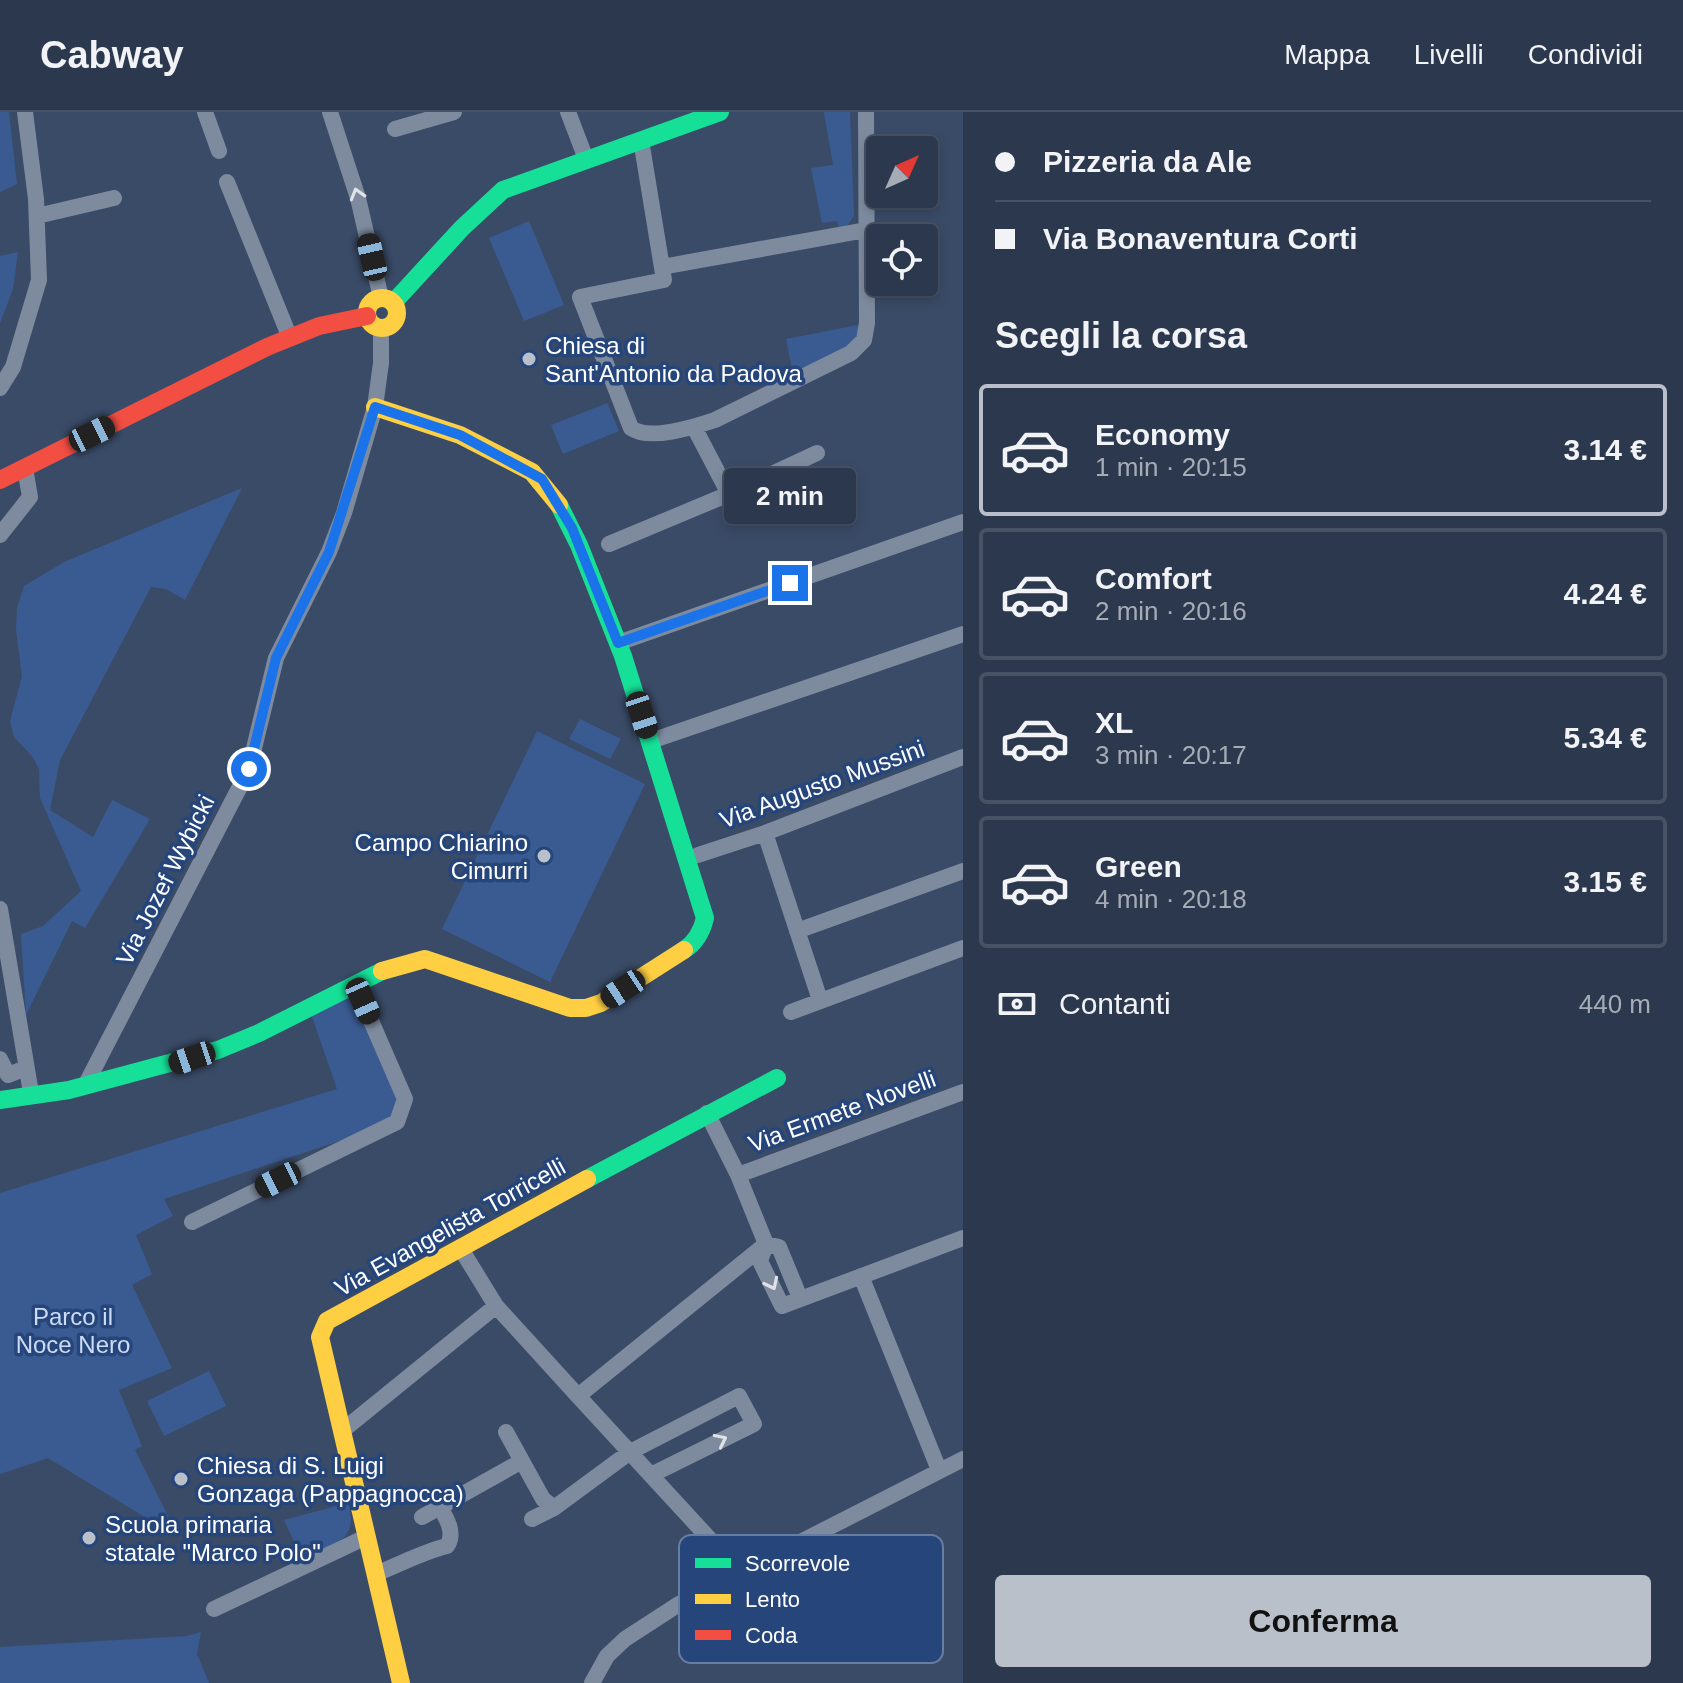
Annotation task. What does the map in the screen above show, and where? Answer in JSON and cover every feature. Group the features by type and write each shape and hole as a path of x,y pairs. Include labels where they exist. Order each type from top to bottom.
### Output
{"street":[{"path":"0,388 13,367 39,280 37,216 25,112"},
{"path":"205,112 219,151"},
{"path":"0,480 319,326 374,322 390,325 396,317 387,300 330,112"},
{"path":"395,129 454,112"},
{"path":"568,112 586,159"},
{"path":"374,322 370,303 387,300 495,196 522,181 720,112"},
{"path":"866,112 866,224"},
{"path":"641,140 664,280 580,297 631,428 646,435 715,420 851,353 864,340 866,230 662,267"},
{"path":"227,182 290,338"},
{"path":"37,216 114,198"},
{"name":"Via Jozef Wybicki","path":"86,1084 249,769 276,658 329,552 375,407 381,363 374,322"},
{"path":"0,1100 31,1093 68,1091 86,1084 170,1066 237,1043 355,984 412,961 425,959 570,1008 586,1008 601,1003 691,946 703,928 705,918 618,643 572,528 542,479 460,435 375,407"},
{"path":"694,427 729,494"},
{"path":"609,544 817,453"},
{"path":"0,535 30,497 25,468"},
{"path":"618,643 963,522"},
{"path":"651,741 963,634"},
{"name":"Via Augusto Mussini","path":"698,855 765,833 963,757"},
{"path":"765,833 820,1000"},
{"path":"797,931 963,871"},
{"path":"0,909 31,1093"},
{"path":"791,1012 963,948"},
{"path":"192,1222 397,1122 405,1099 355,984"},
{"path":"0,1059 8,1075 26,1068"},
{"name":"Via Evangelista Torricelli","path":"401,1683 320,1337 327,1321 707,1113 777,1078"},
{"name":"Via Ermete Novelli","path":"738,1175 963,1092"},
{"path":"707,1113 738,1175 766,1244"},
{"path":"766,1244 779,1247 800,1298 963,1238"},
{"path":"578,1396 766,1244"},
{"path":"461,1249 496,1306 706,1535"},
{"path":"861,1276 939,1470"},
{"path":"342,1431 496,1306"},
{"path":"532,1519 554,1508 630,1452 739,1396 754,1424 651,1475"},
{"path":"506,1432 543,1499 554,1508"},
{"path":"812,1535 963,1459"},
{"path":"422,1517 522,1461"},
{"path":"375,1574 429,1550 447,1546 451,1535 447,1518 439,1506"},
{"path":"214,1609 366,1537"},
{"path":"592,1683 607,1656 625,1639 679,1604"}],"green space":[{"path":"0,112 9,112 17,184 0,192"},
{"path":"824,112 850,112 854,216 847,226 839,227 837,221 822,223 811,168 833,165"},
{"path":"529,221 564,305 524,321 489,238"},
{"path":"18,252 13,289 0,323 0,256"},
{"path":"858,325 859,337 847,349 793,374 786,339"},
{"path":"607,403 619,431 563,454 551,425"},
{"path":"242,488 185,600 166,589 151,587 60,760 50,810 93,837 112,800 150,819 85,928 72,921 26,1015 21,934 43,926 81,891 40,798 39,769 32,756 14,737 10,721 22,676 16,630 17,608 24,586 64,562"},
{"path":"580,719 621,739 610,759 569,739"},
{"name":"Campo Chiarino Cimurri","path":"537,731 645,784 550,982 442,929"},
{"name":"Parco il Noce Nero","path":"355,984 405,1099 397,1122 164,1199 173,1216 136,1235 152,1274 132,1285 172,1368 119,1390 142,1446 135,1450 172,1524 151,1533 143,1516 48,1458 0,1474 0,1193 337,1089 309,1008"},
{"path":"209,1371 226,1406 164,1436 147,1401"},
{"path":"348,1503 351,1516 347,1534 333,1545 301,1557 284,1520"},
{"path":"201,1632 197,1654 209,1683 0,1683 0,1647 187,1636"}],"traffic: fast":[{"path":"393,303 462,228 503,190 720,112"},
{"path":"559,505 579,545 623,656 705,918 698,936 684,950"},
{"path":"0,1100 69,1090 218,1050 259,1033 382,971"},
{"path":"587,1179 777,1078"}],"traffic: slow":[{"path":"382,298 393,302 397,313 393,324 382,328 371,324 367,313 371,302 382,298"},
{"path":"375,407 460,435 532,472 559,505"},
{"path":"382,971 425,959 570,1008 586,1008 601,1003 684,950"},
{"path":"401,1683 320,1337 327,1321 587,1179"}],"traffic: jam":[{"path":"0,480 267,347 319,326 367,316"}],"place":[{"name":"Chiesa di Sant'Antonio da Padova","path":"529,359"},
{"name":"Campo Chiarino Cimurri","path":"544,856"},
{"name":"Chiesa di S. Luigi Gonzaga (Pappagnocca)","path":"181,1479"},
{"name":"Scuola primaria statale \"Marco Polo\"","path":"89,1538"}],"route":[{"path":"249,769 276,658 329,552 344,513 375,407 460,435 542,479 572,528 618,643 790,583"}]}
